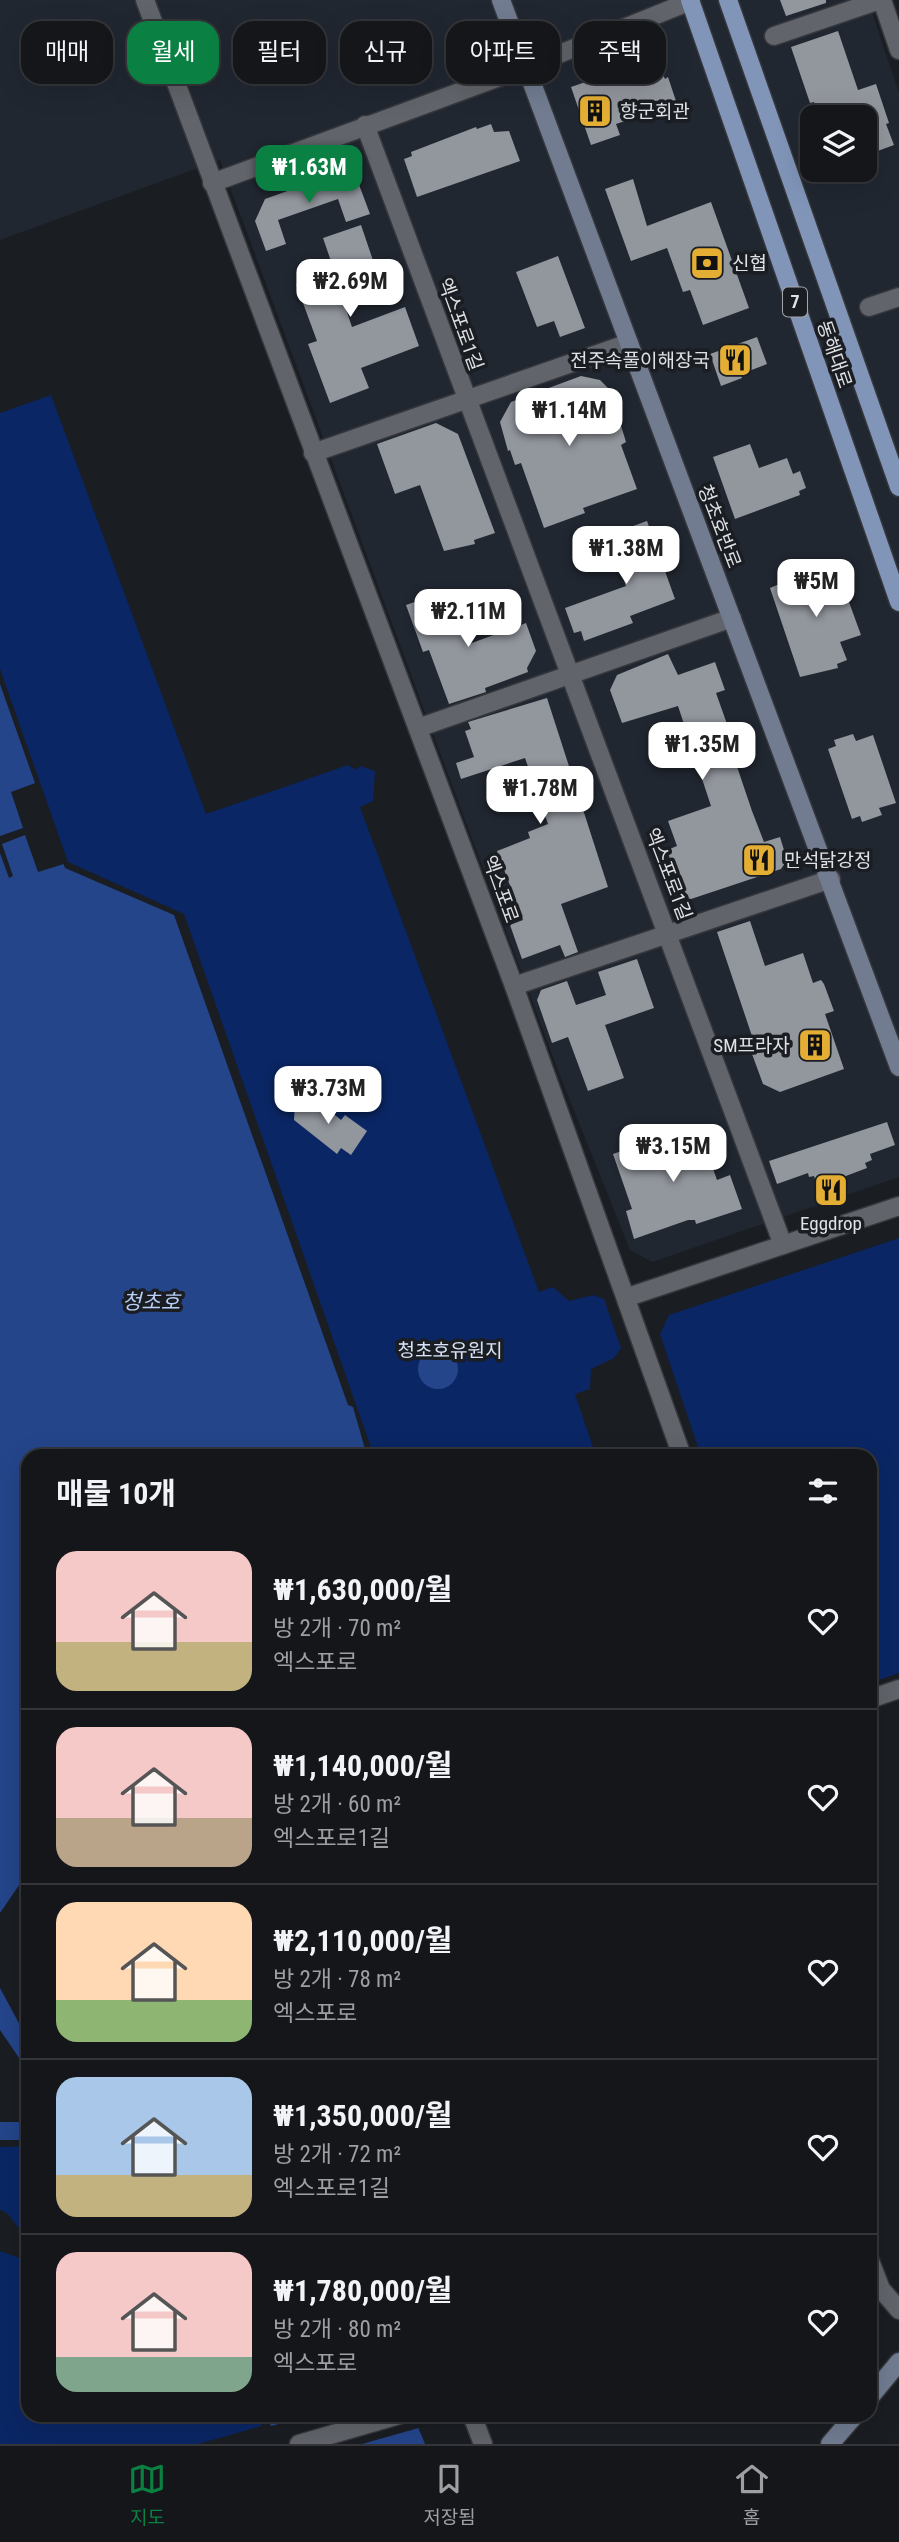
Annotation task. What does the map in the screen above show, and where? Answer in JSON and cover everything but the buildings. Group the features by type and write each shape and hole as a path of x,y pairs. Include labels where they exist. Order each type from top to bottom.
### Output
{"main road":[{"name":"동해대로","path":"692,0 899,602"},
{"name":"동해대로","path":"728,0 899,487"}],"street":[{"name":"엑스포로","path":"145,0 514,986 628,1297 680,1449"},
{"name":"청초호반로","path":"501,0 509,21"},
{"path":"560,54 692,0"},
{"path":"774,36 881,0 899,50"},
{"path":"212,183 480,84"},
{"name":"청초호반로","path":"533,84 899,1067"},
{"name":"엑스포로1길","path":"365,125 670,934 783,1245"},
{"path":"869,307 899,297"},
{"path":"313,453 629,343"},
{"path":"418,728 732,618"},
{"path":"514,986 831,879"},
{"path":"628,1297 899,1206"},
{"path":"877,1697 899,1689"},
{"path":"877,2279 881,2289 899,2310"},
{"path":"877,2389 899,2362"},
{"path":"299,2444 376,2422"},
{"path":"475,2422 483,2444"},
{"path":"830,2444 849,2422"}],"shaded area":[{"path":"0,0 868,0 899,93 899,1177 652,1262 630,1250 559,1073 220,160 0,240"}],"green space":[{"name":"청초호유원지","path":"51,395 206,814 348,765 356,770 360,766 375,771 373,801 360,807 539,1292 553,1287 569,1301 593,1295 604,1299 621,1348 614,1358 591,1369 590,1389 575,1394 594,1449 372,1449 184,914 68,862 0,669 0,413"},
{"path":"899,1238 899,1673 877,1681 877,1449 699,1449 660,1334 669,1315"},
{"path":"21,2146 21,2231 7,2213 0,2210 0,2147"},
{"path":"0,2251 21,2258 21,2422 260,2422 262,2426 198,2444 0,2444"}],"water":[{"name":"청초호","path":"0,684 65,868 174,915 348,1405 353,1407 365,1449 21,1449 21,1882 0,1913"},
{"path":"438,1349 446,1350 452,1355 457,1361 457,1377 452,1383 446,1388 438,1389 430,1388 424,1383 419,1377 418,1369 419,1361 424,1355 430,1350"},
{"path":"0,1988 21,2027 21,2061 0,2030"},
{"path":"0,2122 21,2122 21,2140 0,2140"},
{"path":"269,2422 416,2422 425,2444 283,2444"}],"pier":[{"path":"38,782 67,863 38,872 25,835 2,844 13,876 9,878 0,853 0,836 23,828 11,792"},
{"path":"286,2422 420,2422 422,2427 362,2444 278,2444 268,2427"}],"place":[{"name":"향군회관","path":"595,111"},
{"name":"신협","path":"707,263"},
{"name":"전주속풀이해장국","path":"735,360"},
{"name":"만석닭강정","path":"759,860"},
{"name":"SM프라자","path":"815,1045"},
{"name":"Eggdrop","path":"831,1190"}]}
